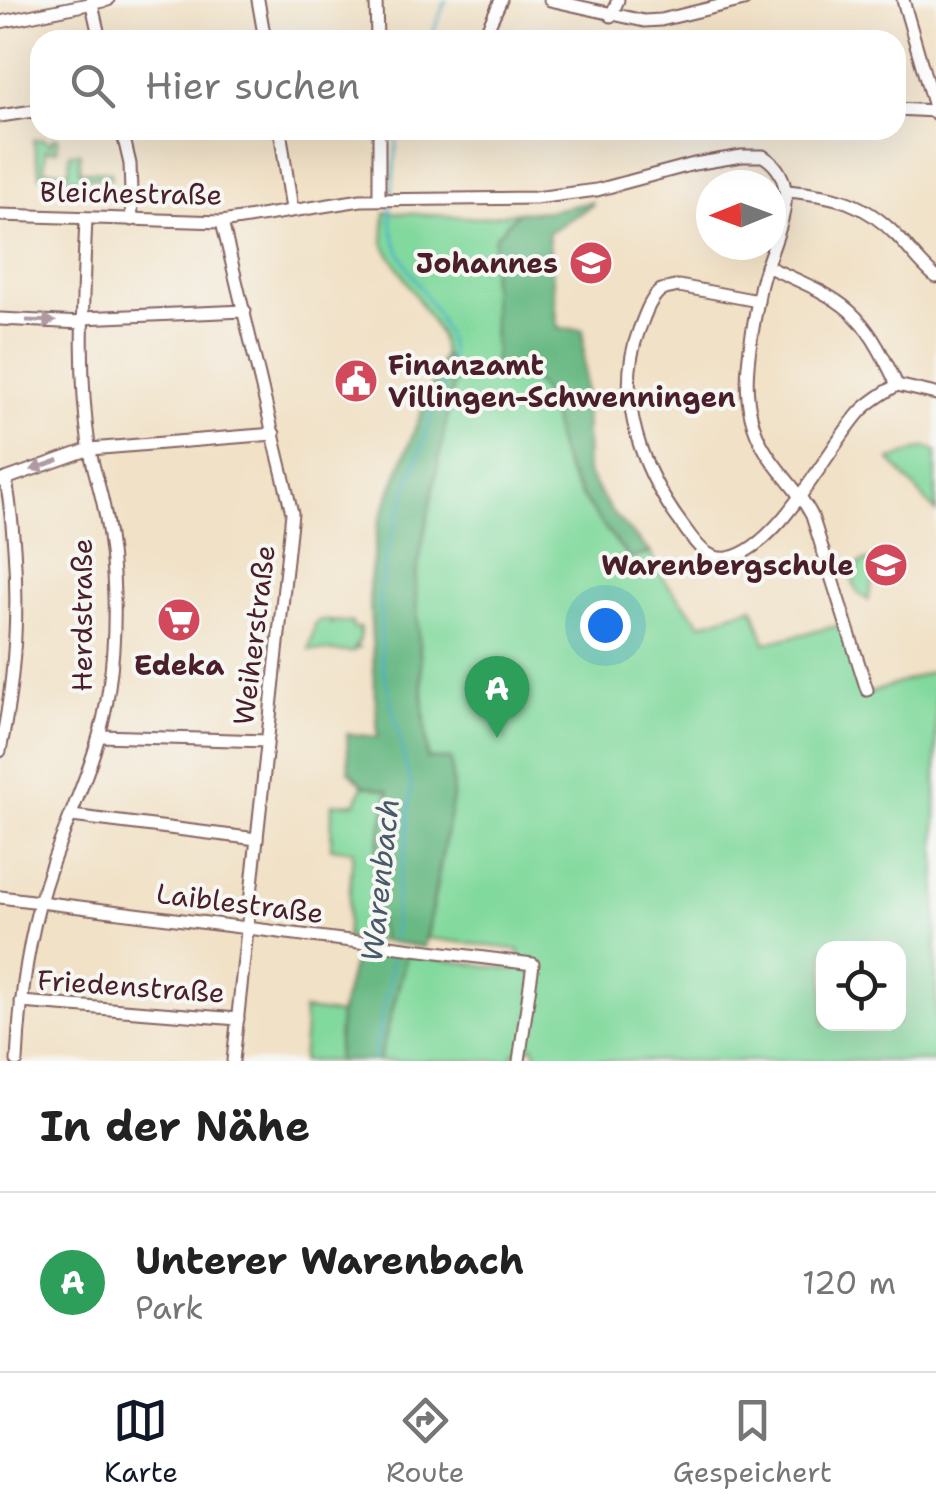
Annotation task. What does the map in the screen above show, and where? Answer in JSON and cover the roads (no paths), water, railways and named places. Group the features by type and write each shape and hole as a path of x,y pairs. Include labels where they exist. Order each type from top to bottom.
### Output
{"street":[{"path":"0,22 108,0"},
{"path":"258,0 263,30"},
{"path":"376,0 377,30"},
{"path":"487,30 501,0"},
{"path":"550,0 610,16 661,20 744,0"},
{"path":"610,16 618,0"},
{"path":"903,0 931,72 936,113 906,110"},
{"path":"91,2 98,30"},
{"path":"0,116 30,112"},
{"path":"124,140 130,164 132,220"},
{"path":"282,140 292,209"},
{"path":"379,140 382,198"},
{"name":"Bleichestraße","path":"0,215 222,222 382,198 535,198 597,190 694,164 754,155 778,168 788,191"},
{"path":"867,690 820,536 801,495 780,474 763,448 748,410 746,379 758,301 788,191 837,198 864,208 897,235 936,277"},
{"name":"Herdstraße","path":"18,1061 22,1002 40,904 100,736 110,687 112,583 105,508 90,449 82,320 86,218"},
{"name":"Weiherstraße","path":"222,222 292,513 232,1061"},
{"path":"766,266 816,288 849,309 877,342 896,385"},
{"path":"758,301 679,286 661,290 653,296 631,360 633,419 643,456 664,501 708,555 730,558 772,528 801,495 859,413 896,385 936,394"},
{"path":"0,319 82,320 244,312"},
{"path":"0,751 17,600 15,547 3,480 90,449 274,434"},
{"path":"0,600 17,600"},
{"path":"100,736 267,741"},
{"path":"72,816 257,838"},
{"name":"Laiblestraße","path":"0,897 533,964 519,1061"},
{"name":"Friedenstraße","path":"22,1002 238,1019"}],"waterway":[{"name":"Warenbach","path":"434,30 446,0"},
{"name":"Warenbach","path":"392,193 397,140"},
{"name":"Warenbach","path":"391,206 398,247 439,318 451,356 385,557 380,597 382,663 411,786 393,941"},
{"name":"Warenbach","path":"373,1061 391,973 392,949"}],"place":[{"name":"Johannes","path":"591,263"},
{"name":"Finanzamt Villingen-Schwenningen","path":"356,381"},
{"name":"Warenbergschule","path":"886,565"},
{"name":"Edeka","path":"179,620"},
{"name":"Unterer Warenbach","path":"497,738"}]}
